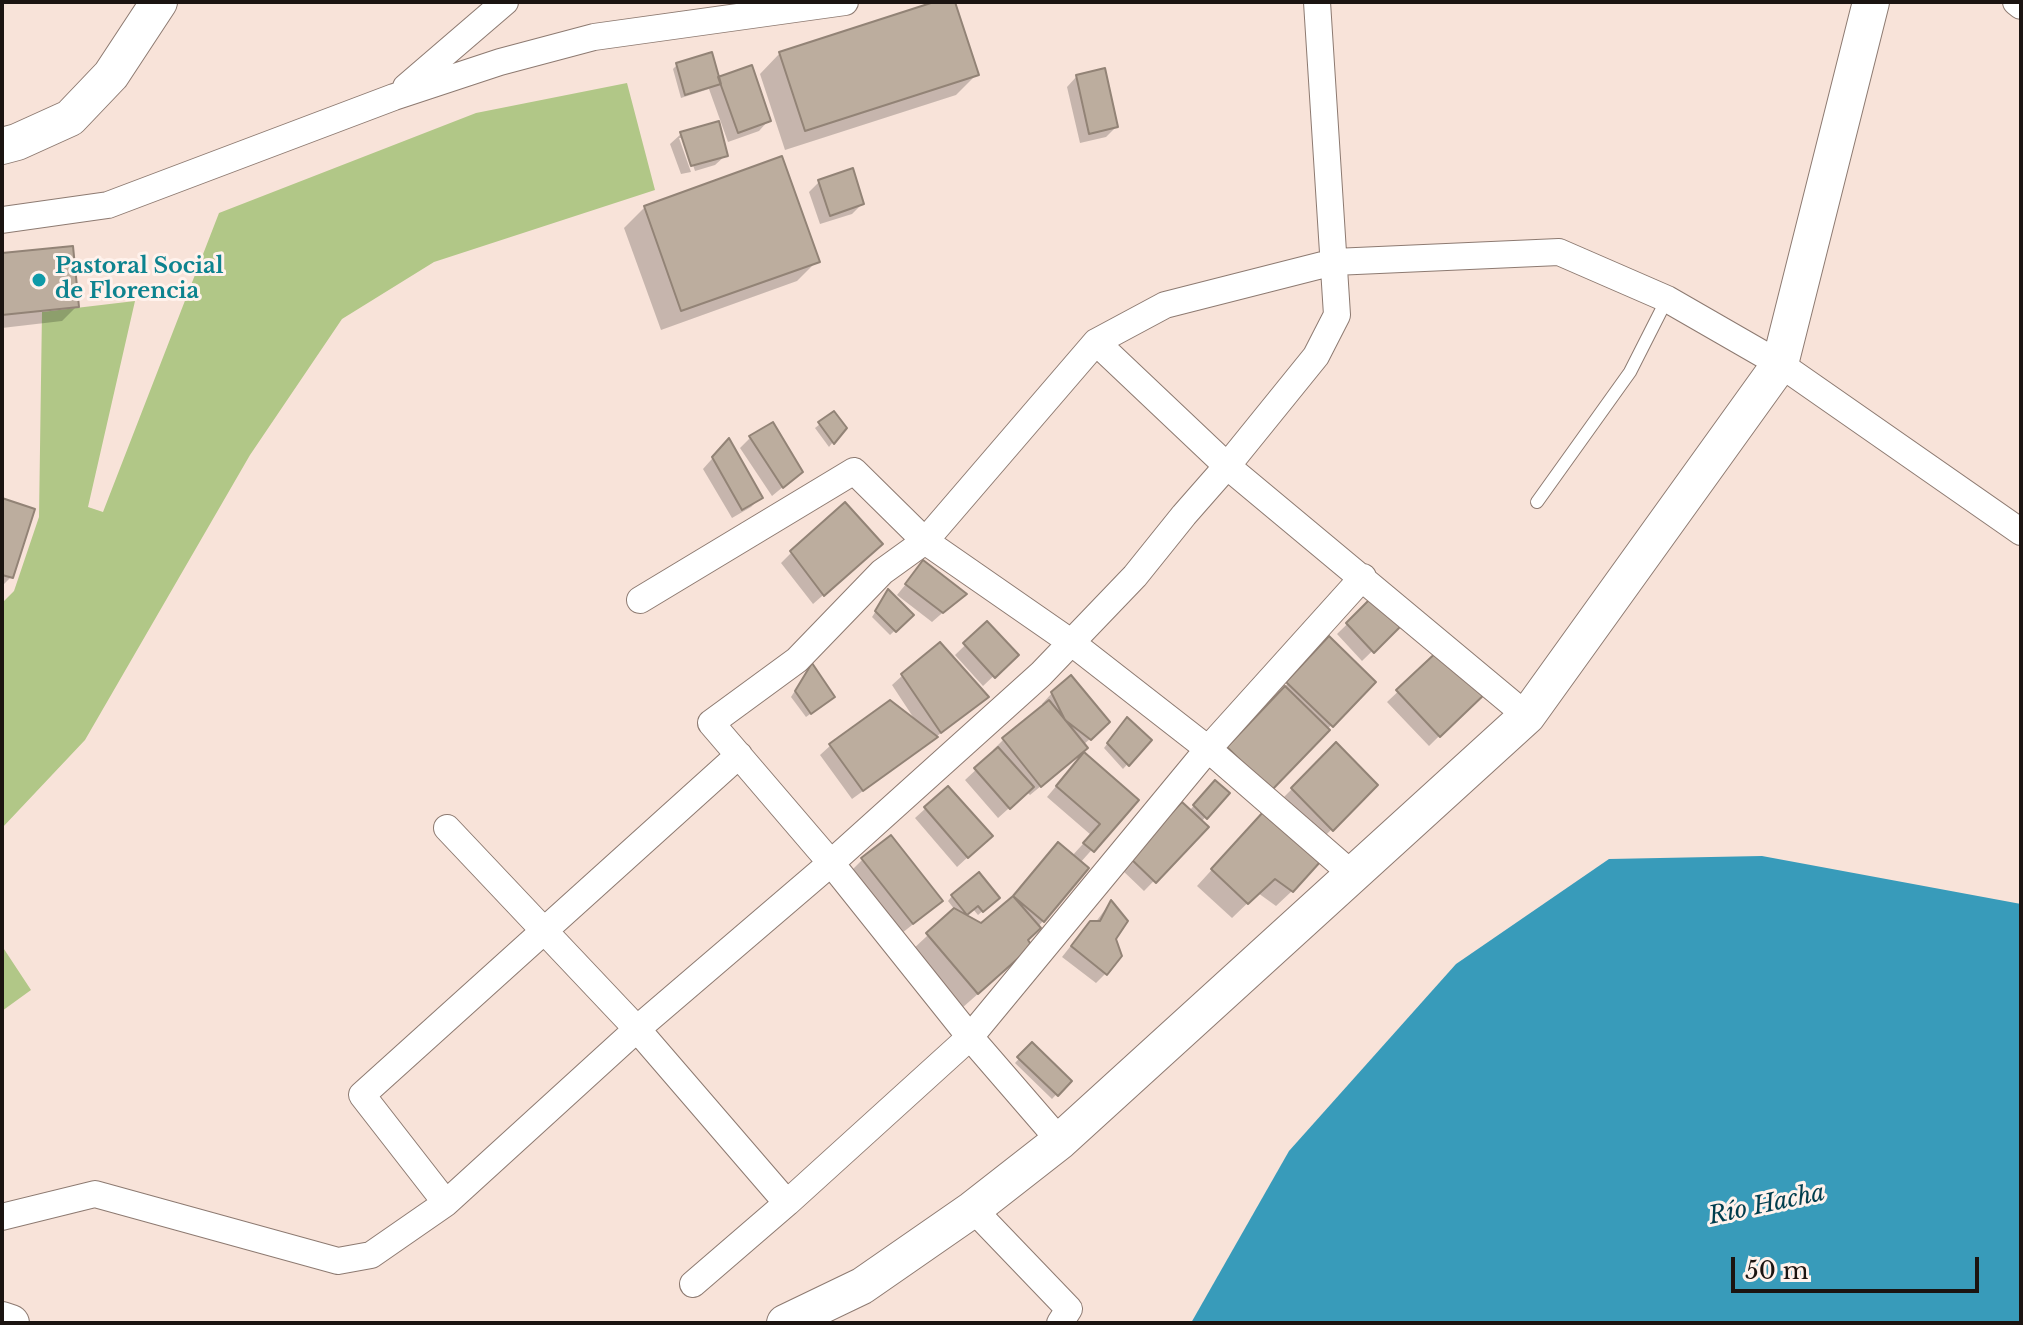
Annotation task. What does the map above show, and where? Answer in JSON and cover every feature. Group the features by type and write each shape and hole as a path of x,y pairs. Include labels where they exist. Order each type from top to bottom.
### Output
{"street":[{"path":"2,146 70,118 111,75 159,2"},
{"path":"394,97 505,2"},
{"path":"2,220 108,205 394,97 500,62 594,37 845,2"},
{"path":"2,1217 95,1194 338,1261 371,1255 446,1203 637,1029 831,863 1041,674 1135,576 1227,466 1316,356 1337,315 1317,2"},
{"path":"785,1323 862,1286 973,1209 1060,1141 1527,716 1780,364 1871,2"},
{"path":"2016,2 2021,6"},
{"path":"1060,1141 970,1037 831,863 711,723 797,660 882,572 925,541 1096,342 1165,305 1334,262 1559,252 1667,299 1780,364 2021,532"},
{"path":"1096,342 1227,466 1527,716"},
{"path":"640,600 854,471 925,541 1072,643 1208,749 1353,875"},
{"path":"693,1284 970,1037 1208,749 1363,577"},
{"path":"446,1203 362,1095 739,755"},
{"path":"447,828 637,1029 787,1203"},
{"path":"973,1209 1069,1309 1060,1323"},
{"path":"2,1320 11,1323"}],"lane":[{"path":"1537,502 1630,372 1667,299"}],"green space":[{"path":"627,83 655,190 434,262 342,319 250,455 85,740 2,828 2,603 14,591 39,517 42,312 135,301 88,507 103,512 219,213 476,113"},
{"path":"2,946 31,990 2,1011"}],"water":[{"name":"Río Hacha","path":"1762,856 2021,904 2021,1323 1191,1323 1289,1151 1456,964 1609,859"}],"building":[{"path":"934,2 955,2 979,75 805,131 779,52"},
{"path":"712,52 721,84 685,95 676,63"},
{"path":"752,65 771,121 738,133 718,77"},
{"path":"1105,68 1118,127 1089,134 1076,75"},
{"path":"719,121 728,156 691,166 680,132"},
{"path":"782,156 820,262 681,311 644,206"},
{"path":"853,168 864,204 830,216 818,180"},
{"name":"Pastoral Social de Florencia","path":"73,246 79,307 2,315 2,253"},
{"path":"834,411 847,428 834,444 818,422"},
{"path":"773,422 803,472 783,488 749,436"},
{"path":"729,438 763,498 742,510 712,457"},
{"path":"2,498 35,509 13,578 2,575"},
{"path":"845,502 883,544 824,596 790,551"},
{"path":"923,560 967,594 943,613 905,584"},
{"path":"888,589 914,615 896,632 875,611"},
{"path":"1375,594 1404,623 1374,653 1346,623"},
{"path":"987,621 1019,655 995,678 963,643"},
{"path":"1329,636 1376,682 1333,727 1286,682"},
{"path":"940,642 989,697 941,733 901,674"},
{"path":"1441,648 1488,691 1440,737 1396,690"},
{"path":"812,663 835,697 811,714 795,691"},
{"path":"1071,675 1110,722 1091,740 1065,720 1051,692"},
{"path":"1285,686 1330,730 1271,791 1227,747"},
{"path":"890,700 938,737 863,791 829,744"},
{"path":"1049,700 1088,748 1041,787 1002,738"},
{"path":"1127,717 1152,740 1129,766 1107,743"},
{"path":"1336,742 1378,785 1333,831 1291,788"},
{"path":"998,747 1034,787 1010,809 974,768"},
{"path":"1084,752 1139,800 1094,852 1083,843 1100,824 1056,786"},
{"path":"1215,780 1230,793 1207,819 1193,805"},
{"path":"948,786 993,836 968,858 924,807"},
{"path":"1182,802 1209,827 1156,883 1129,857"},
{"path":"1264,811 1321,861 1293,892 1275,879 1248,904 1211,869"},
{"path":"891,835 943,901 913,924 861,858"},
{"path":"1058,842 1089,868 1044,922 1013,896"},
{"path":"979,872 1000,898 983,912 978,906 967,915 951,895"},
{"path":"1013,896 1041,928 1028,940 1032,946 978,994 926,933 954,908 981,923"},
{"path":"1111,900 1128,921 1116,939 1122,956 1107,975 1071,946 1090,921 1100,921"},
{"path":"1032,1042 1072,1081 1058,1096 1017,1057"}],"place":[{"name":"Pastoral Social de Florencia","path":"39,280"}]}
